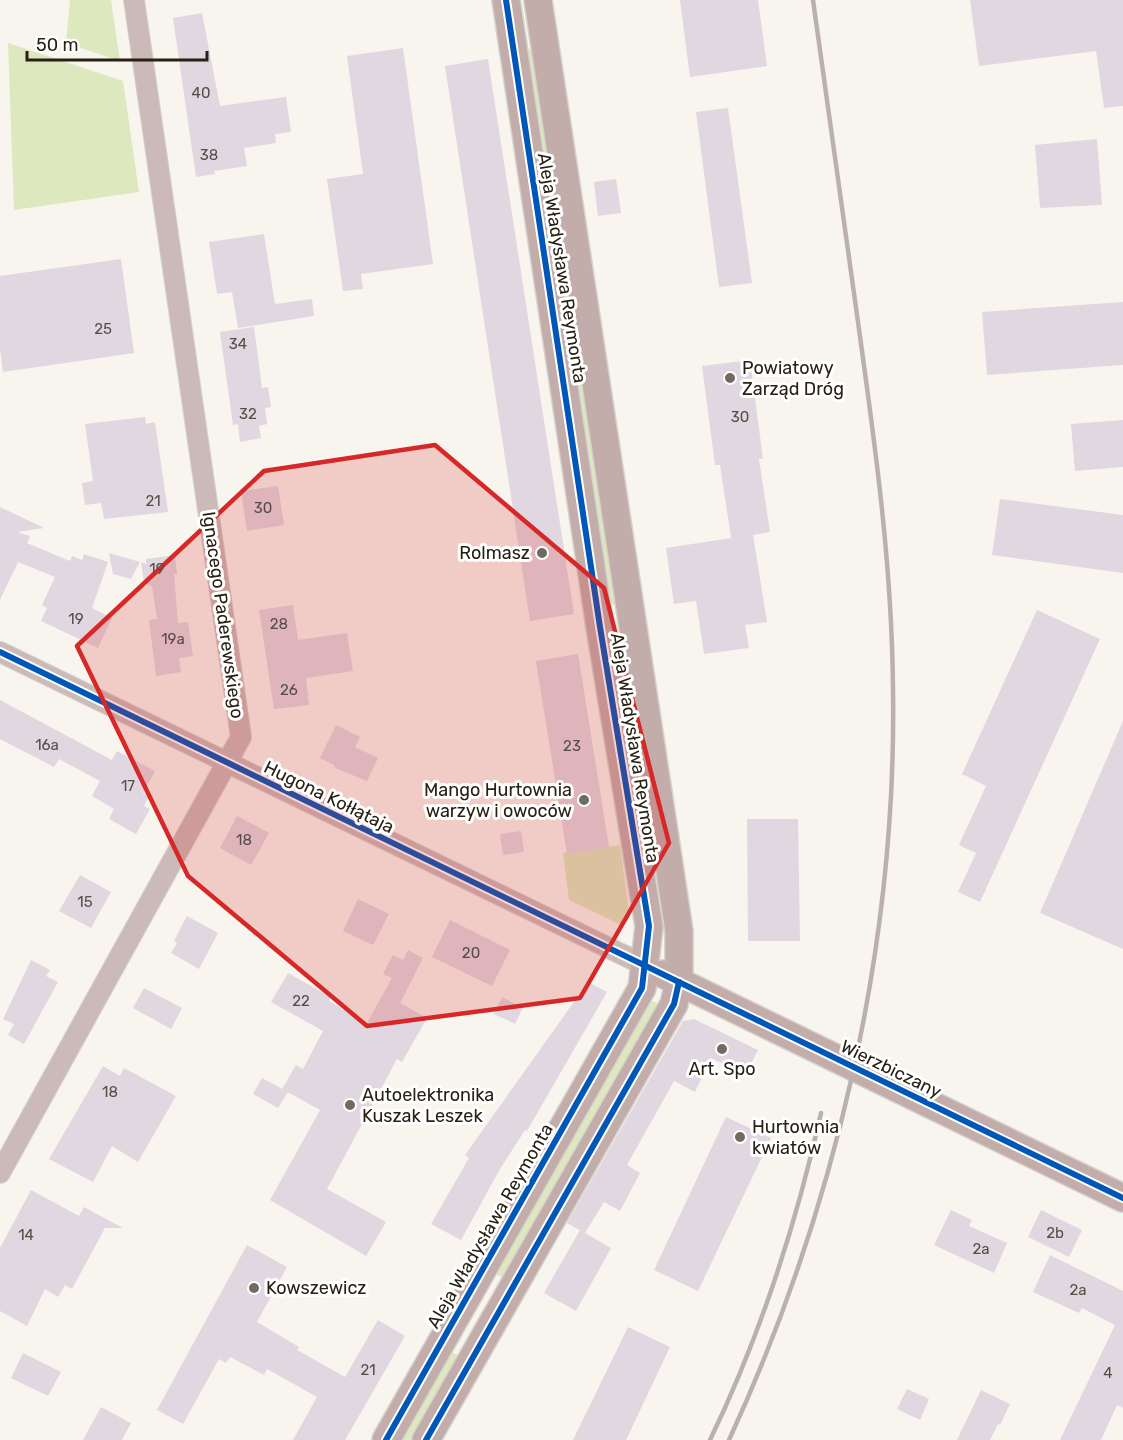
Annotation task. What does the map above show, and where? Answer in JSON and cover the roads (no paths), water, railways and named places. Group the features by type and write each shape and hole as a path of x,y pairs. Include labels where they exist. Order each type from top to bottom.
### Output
{"street":[{"name":"Ignacego Paderewskiego","path":"0,1173 241,736 134,0"},
{"name":"Aleja Władysława Reymonta","path":"386,1440 642,988 646,966 649,926 600,627 506,0"},
{"name":"Aleja Władysława Reymonta","path":"426,1440 674,1004 679,982 680,931 538,0"},
{"name":"Hugona Kołłątaja","path":"0,652 646,966"},
{"name":"Wierzbiczany","path":"646,966 1123,1198"}],"railway":[{"path":"729,1440 767,1352 800,1261 829,1168 853,1074 871,978 884,882 891,785 892,643 882,505 813,0"},
{"path":"710,1440 745,1361 775,1280 800,1197 821,1113"}],"place":[{"name":"Powiatowy Zarząd Dróg","path":"730,378"},
{"name":"Rolmasz","path":"542,553"},
{"name":"Mango Hurtownia warzyw i owoców","path":"584,800"},
{"name":"Art. Spo","path":"722,1049"},
{"name":"Autoelektronika Kuszak Leszek","path":"350,1105"},
{"name":"Hurtownia kwiatów","path":"740,1137"},
{"name":"Kowszewicz","path":"254,1288"}]}
